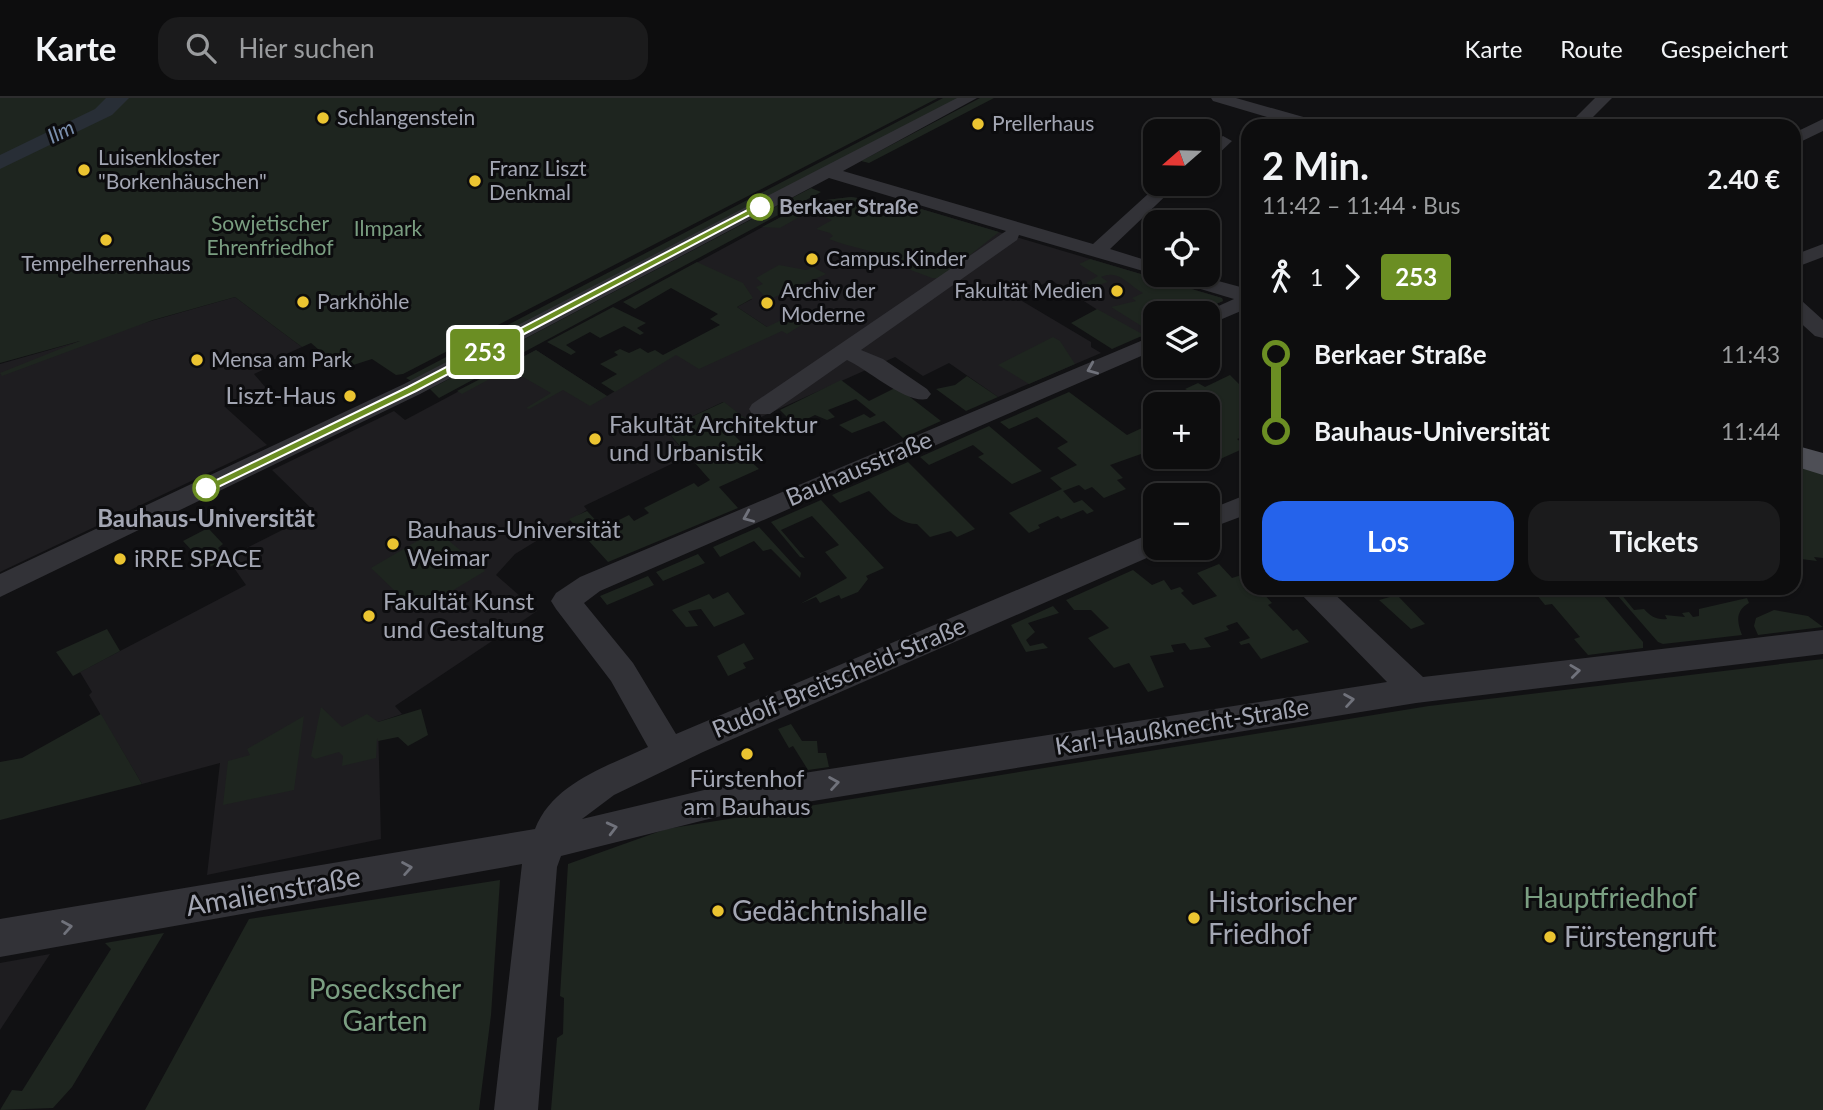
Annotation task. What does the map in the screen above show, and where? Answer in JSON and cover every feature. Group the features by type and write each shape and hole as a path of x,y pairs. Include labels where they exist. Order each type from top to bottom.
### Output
{"main road":[{"path":"1801,457 1823,464"}],"street":[{"path":"0,586 412,389 969,98"},
{"path":"1219,98 1290,119"},
{"path":"1583,119 1604,98"},
{"path":"1268,113 1284,100"},
{"path":"1801,136 1823,124"},
{"path":"827,172 1143,266"},
{"path":"1096,252 1157,196"},
{"path":"761,409 1010,236"},
{"path":"1801,259 1823,250"},
{"path":"1213,287 1241,296"},
{"path":"1220,313 1241,302"},
{"path":"1801,312 1823,331"},
{"name":"Bauhausstraße","path":"669,752 622,672 566,601 610,576 1143,347"},
{"name":"Bauhausstraße","path":"845,351 875,364 919,394"},
{"name":"Rudolf-Breitscheid-Straße","path":"545,844 556,822 576,801 669,752 1143,548"},
{"path":"1317,595 1416,690"},
{"name":"Karl-Haußknecht-Straße","path":"545,844 711,803 1416,690 1823,642"},
{"path":"516,1110 536,897 545,844"},
{"name":"Amalienstraße","path":"0,938 545,844"}],"shaded area":[{"name":"Bauhaus-Universität Weimar","path":"851,197 911,206 1143,275 1143,287 1185,287 1222,298 1223,301 1143,301 1143,336 1140,337 1051,280 1017,298 1091,342 1091,347 1101,353 998,397 949,363 923,376 895,357 750,422 723,402 665,429 688,456 584,506 587,510 515,554 496,575 537,611 395,706 402,714 378,722 381,839 207,875 220,763 142,784 89,695 92,692 80,672 246,585 227,558 316,513 272,470 394,411 405,420 536,350 607,396 676,354 776,333 737,307 752,299 687,268 809,202"},
{"path":"235,297 302,347 266,363 269,367 254,374 266,388 224,406 267,445 0,572 0,364"},
{"path":"50,954 0,1030 0,963"}],"green space":[{"name":"Ilmpark","path":"0,98 938,98 403,374 396,375 372,359 341,369 311,343 302,347 235,297 153,320 2,376 0,373 80,341 0,363"},
{"path":"943,98 960,98 413,382 406,378"},
{"path":"980,98 994,98 869,163 861,161"},
{"path":"811,188 821,192 439,398 430,389"},
{"path":"851,197 911,206 999,232 941,278 932,278 900,266 901,259 829,239 833,236 830,233 816,229 832,220 820,215 816,217 806,213 780,228 762,227 809,202"},
{"path":"1090,259 1143,275 1143,287 1185,287 1222,298 1223,301 1143,301 1143,327 1111,307 1136,301 1132,298 1143,293 1113,275 1101,277 1108,282 1093,287 1086,283 1098,276 1079,264"},
{"path":"697,262 743,283 753,298 737,307 767,327 796,313 811,319 787,334 782,331 699,369 676,355 615,392 601,383 617,374 600,364 618,355 614,352 620,349 629,353 640,348 648,353 655,350 663,355 720,325 710,319 718,314 671,288 635,309 623,302"},
{"path":"779,265 806,270 813,267 826,274 768,300 756,287 763,284 756,278"},
{"path":"613,307 646,323 637,328 644,333 640,335 624,326 600,338 590,332 566,345 576,352 571,355 547,342"},
{"path":"1097,309 1143,335 1112,349 1071,323"},
{"path":"1053,337 1060,341 1075,364 1029,384 998,365"},
{"path":"536,350 607,396 590,406 563,390 529,409 526,408 551,393 516,373 505,379 497,375 462,394 457,391"},
{"path":"1230,375 1241,383 1241,438 1237,439 1241,442 1241,450 1220,459 1220,392 1191,392 1185,389 1198,383 1205,387"},
{"path":"967,376 998,397 966,411 936,389 955,385"},
{"path":"841,380 869,401 897,387 941,421 903,438 884,421 852,433 839,425 864,414 870,418 876,415 856,399 828,410 835,417 827,420 815,415 795,425 780,410"},
{"path":"1069,392 1127,435 1143,428 1143,453 1110,465 1123,478 1117,480 1126,489 1104,498 1092,487 1085,490 1079,485 1063,491 1074,503 1082,500 1094,511 1087,514 1083,510 1061,519 1058,516 1038,525 1040,528 1029,533 1009,513 1062,489 1050,478 1077,465 1057,448 1068,442 1037,417 1009,429 1000,422"},
{"path":"724,402 750,422 759,419 764,425 735,436 750,451 744,455 759,469 719,487 738,508 608,562 569,519 587,511 603,528 629,515 634,521 649,513 644,508 694,483 698,487 710,480 665,429"},
{"path":"989,426 1042,471 1012,484 978,457 984,454 973,445 929,465 920,457"},
{"path":"908,462 975,529 957,537 951,531 930,537 917,524 896,517 869,491 840,503 832,495"},
{"path":"1801,467 1823,474 1823,558 1814,557 1817,561 1801,559"},
{"path":"821,500 884,568 866,576 868,579 858,592 841,599 839,595 820,603 816,597 800,604 847,578 825,552 839,545 812,516 781,530 805,558 800,557 771,522"},
{"path":"759,527 801,573 800,578 771,549 763,551 754,541 720,557 713,547"},
{"path":"208,528 223,544 218,548 227,558 208,568 183,541"},
{"path":"436,530 485,571 417,612 371,568"},
{"path":"698,554 705,563 663,581 656,572"},
{"path":"1219,564 1232,578 1241,575 1241,595 1265,595 1272,603 1268,605 1293,631 1297,629 1309,642 1261,659 1249,643 1241,645 1239,642 1250,638 1237,622 1226,626 1229,630 1204,638 1211,647 1190,650 1185,643 1171,645 1174,652 1150,656 1164,687 1148,692 1129,663 1114,668 1088,638 1109,628 1091,610 1074,610 1066,600 1133,570 1152,585 1164,580 1171,590 1180,587 1184,591 1181,593 1193,605 1217,596 1197,573"},
{"path":"648,576 654,585 607,605 600,596"},
{"path":"728,592 745,614 714,627 701,609 688,611 698,626 686,627 672,610 709,594 713,599"},
{"path":"1397,595 1425,624 1411,629 1379,600"},
{"path":"1537,595 1603,595 1643,642 1643,648 1588,655 1574,639 1580,637 1552,604 1545,605"},
{"path":"1617,595 1622,595 1634,610 1644,609 1660,619 1667,619 1665,615 1685,617 1682,613 1689,612 1693,617 1699,616 1699,609 1747,598 1749,603 1738,617 1742,635 1663,644 1658,642"},
{"path":"1053,606 1059,613 1028,623 1035,632 1026,640 1030,646 1043,643 1048,648 1026,652 1011,625"},
{"path":"1774,610 1808,616 1823,627 1758,635 1754,626 1756,618"},
{"path":"107,629 120,651 73,676 56,652"},
{"path":"744,643 754,659 743,663 746,668 728,676 717,656"},
{"name":"Hauptfriedhof","path":"1823,659 1823,1110 551,1110 557,1038 563,1034 564,998 560,996 568,864 666,829 1429,706"},
{"path":"321,707 342,727 367,714 378,722 421,709 428,735 408,746 398,737 378,741 377,738 376,758 342,766 343,756 339,752 315,759 311,756"},
{"path":"101,714 142,784 0,820 0,762 22,758"},
{"path":"304,716 294,790 223,805 228,761 250,755 247,749"},
{"path":"791,724 802,741 817,741 818,753 826,753 829,767 808,770 793,746 789,748 778,729"},
{"name":"Poseckscher Garten","path":"500,880 491,1015 479,1110 145,1110 249,919"},
{"path":"164,933 72,1087 53,1108 0,1110 12,1090 22,1091 111,949 105,943"}],"water":[{"name":"Ilm","path":"106,98 129,98 112,115 0,169 0,155 95,109"}],"bus line":[{"name":"253","path":"206,488 555,317 760,207"}],"place":[{"name":"Schlangenstein","path":"323,118"},
{"name":"Prellerhaus","path":"978,124"},
{"name":"Luisenkloster \"Borkenhäuschen\"","path":"84,170"},
{"name":"Franz Liszt Denkmal","path":"475,181"},
{"name":"Berkaer Straße","path":"760,207"},
{"name":"Tempelherrenhaus","path":"106,240"},
{"name":"Campus.Kinder","path":"812,259"},
{"name":"Fakultät Medien","path":"1117,291"},
{"name":"Parkhöhle","path":"303,302"},
{"name":"Archiv der Moderne","path":"767,303"},
{"name":"Mensa am Park","path":"197,360"},
{"name":"Liszt-Haus","path":"350,396"},
{"name":"Fakultät Architektur und Urbanistik","path":"595,439"},
{"name":"Bauhaus-Universität","path":"206,488"},
{"name":"Bauhaus-Universität Weimar","path":"393,544"},
{"name":"iRRE SPACE","path":"120,559"},
{"name":"Fakultät Kunst und Gestaltung","path":"369,616"},
{"name":"Fürstenhof am Bauhaus","path":"747,754"},
{"name":"Gedächtnishalle","path":"718,911"},
{"name":"Historischer Friedhof","path":"1194,918"},
{"name":"Fürstengruft","path":"1550,937"}],"park label":[{"name":"Sowjetischer Ehrenfriedhof","path":"270,236"}]}
